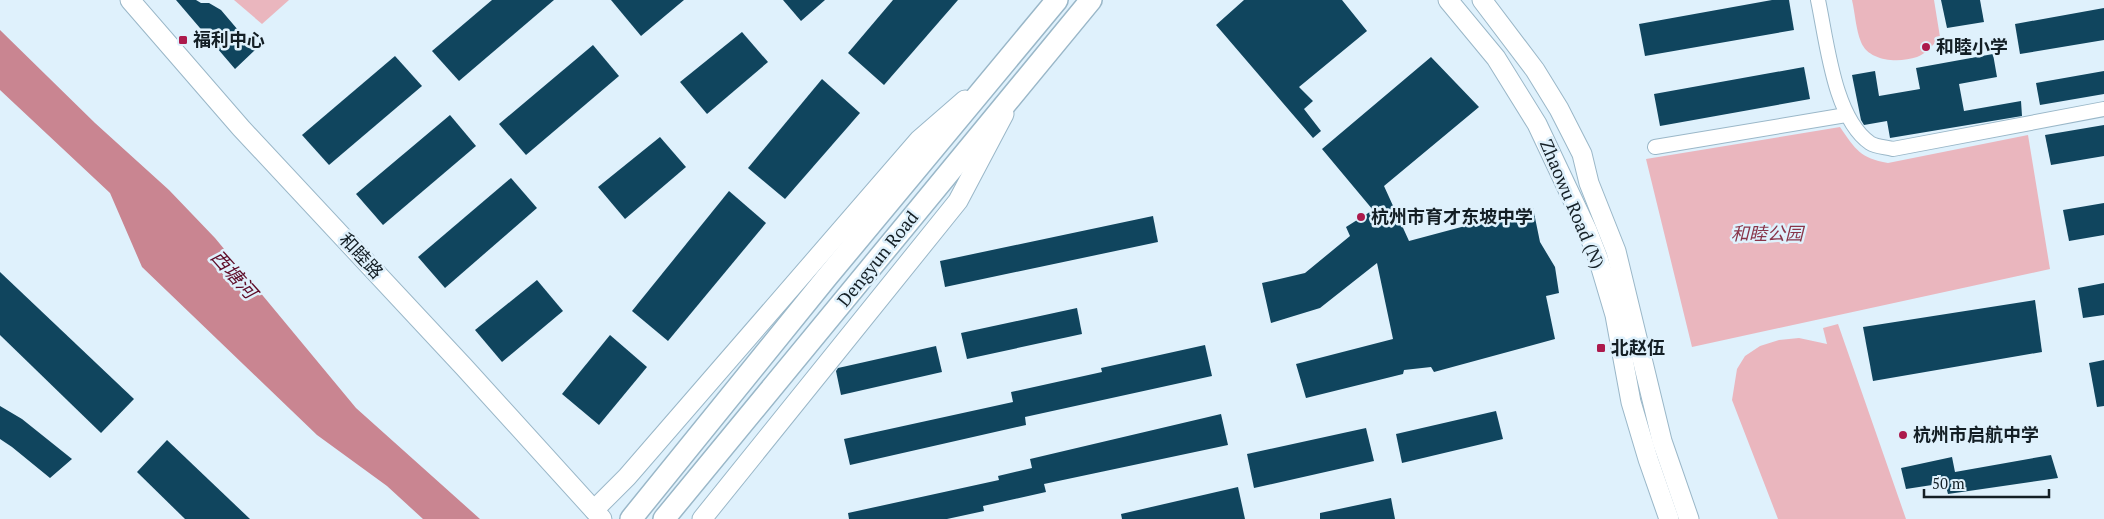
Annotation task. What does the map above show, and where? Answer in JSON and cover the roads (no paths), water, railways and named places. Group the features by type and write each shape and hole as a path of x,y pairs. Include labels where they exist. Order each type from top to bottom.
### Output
{"main road":[{"name":"Dengyun Road","path":"630,519 827,277 1057,0"},
{"name":"Dengyun Road","path":"664,519 1091,0"}],"street":[{"name":"和睦路","path":"131,0 241,128 598,514"},
{"name":"Zhaowu Road (N)","path":"1448,0 1496,58 1537,124 1587,230 1598,258 1614,315 1631,402 1669,519"},
{"name":"Zhaowu Road (N)","path":"1482,0 1535,70 1559,109 1582,154 1589,182 1616,251 1662,441 1689,519"},
{"path":"1818,0 1834,76 1846,115 1857,131 1872,144 1892,149 2104,109"},
{"path":"598,514 627,477 919,140 1002,68"},
{"path":"702,519 958,201 1019,86"},
{"path":"1655,146 1846,115"}],"water":[{"name":"西塘河","path":"0,30 95,123 169,190 215,238 356,408 480,519 423,519 387,486 317,435 142,267 110,193 0,90"}],"place":[{"name":"福利中心","path":"183,40"},
{"name":"和睦小学","path":"1926,47"},
{"name":"杭州市育才东坡中学","path":"1361,217"},
{"name":"北赵伍","path":"1601,348"},
{"name":"杭州市启航中学","path":"1903,435"}],"park label":[{"name":"和睦公园","path":"1767,234"}]}
